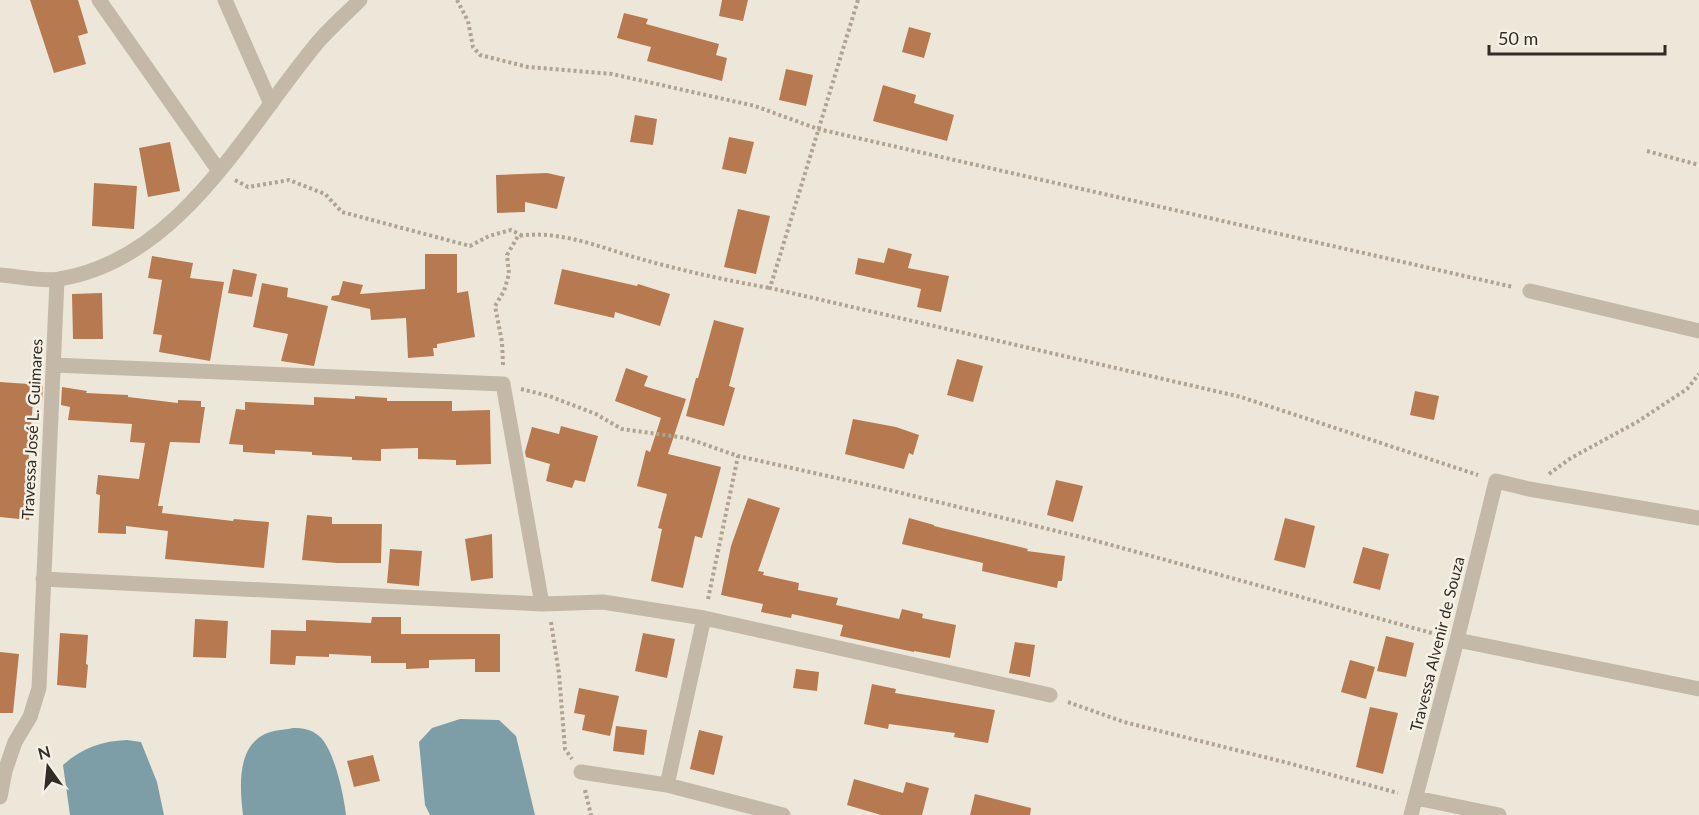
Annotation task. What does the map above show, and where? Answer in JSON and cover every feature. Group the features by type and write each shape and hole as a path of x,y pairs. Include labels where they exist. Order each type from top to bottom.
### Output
{"street":[{"path":"99,0 219,171"},
{"path":"225,0 271,104"},
{"path":"0,275 57,280 96,270 148,242 192,201 219,171 319,41 360,0"},
{"name":"Travessa José L. Guimares","path":"0,797 5,771 15,742 30,717 39,688 57,280"},
{"path":"1530,291 1699,331"},
{"path":"53,365 503,384 545,604"},
{"path":"1496,481 1529,489 1699,518"},
{"name":"Travessa Alvenir de Souza","path":"1411,815 1496,481"},
{"path":"43,579 545,604 603,602 704,618 1050,695"},
{"path":"667,785 704,618"},
{"path":"1457,640 1699,689"},
{"path":"581,772 667,785 783,815"},
{"path":"1416,798 1499,815"}],"path":[{"path":"457,0 468,21 473,47 480,55 528,67 612,74 755,106 818,129 1530,291"},
{"path":"770,288 858,0"},
{"path":"1647,151 1699,165"},
{"path":"219,171 248,188 289,180 325,194 342,212 470,246 489,236 511,230 523,236"},
{"path":"1457,640 1093,540 878,487 738,456 686,438 622,429 596,414 549,396 503,384 502,342 495,306 504,291 509,274 507,255 518,236 538,233 567,238 728,280 1240,397 1496,481"},
{"path":"1529,489 1571,458 1637,422 1687,389 1699,374"},
{"path":"704,618 738,456"},
{"path":"545,604 559,674 565,749 581,772 591,815"},
{"path":"1050,695 1124,722 1416,798"}],"water":[{"path":"460,719 499,720 516,736 535,815 430,815 425,805 419,742 432,728"},
{"path":"293,728 310,730 324,742 334,761 346,815 243,815 242,770 249,749 265,734"},
{"path":"127,740 141,742 157,782 164,815 70,815 63,765 93,746"}],"building":[{"path":"30,0 78,0 88,33 78,36 86,64 54,73"},
{"path":"722,0 748,0 743,21 719,16"},
{"path":"624,13 648,19 646,24 719,44 716,55 727,58 722,81 647,61 651,47 617,38"},
{"path":"909,27 931,33 924,58 902,52"},
{"path":"786,69 813,75 806,106 779,100"},
{"path":"883,85 916,95 914,103 954,115 947,141 873,121"},
{"path":"635,115 657,119 653,145 630,142"},
{"path":"729,137 754,142 746,174 722,169"},
{"path":"170,142 180,191 148,197 139,148"},
{"path":"547,173 565,177 557,209 525,202 525,212 497,213 496,175"},
{"path":"94,183 137,186 134,229 92,226"},
{"path":"738,209 770,216 756,274 724,267"},
{"path":"888,248 912,254 908,268 949,276 941,312 917,307 921,289 855,274 858,258 884,263"},
{"path":"425,254 457,254 457,293 468,291 475,337 437,344 437,348 433,348 434,356 408,358 406,318 371,320 370,309 331,300 332,296 339,295 343,281 363,285 360,294 425,289"},
{"path":"152,256 193,263 190,278 224,282 210,361 159,352 162,335 153,334 162,280 148,278"},
{"path":"233,269 257,274 252,297 228,293"},
{"path":"562,269 637,286 638,284 670,294 660,326 615,312 614,318 554,304"},
{"path":"262,283 288,288 287,297 328,306 314,366 281,361 288,334 253,327"},
{"path":"102,293 103,339 73,339 72,294"},
{"path":"714,320 744,328 729,386 735,388 724,426 686,416"},
{"path":"957,359 983,366 973,402 947,395"},
{"path":"626,368 648,376 644,386 686,399 668,454 721,467 702,538 695,536 683,588 651,581 662,529 658,528 667,494 637,486 646,450 650,452 661,418 615,401"},
{"path":"0,382 43,385 42,402 33,401 28,468 33,468 29,520 0,517"},
{"path":"62,387 87,391 86,393 128,395 128,397 178,403 178,400 201,401 201,407 205,407 200,443 170,442 158,506 163,506 162,513 233,521 234,519 269,522 264,568 165,559 168,531 126,526 126,534 98,533 100,495 96,494 98,475 139,479 145,443 130,442 132,424 68,420 70,407 61,405"},
{"path":"1415,391 1439,396 1434,420 1410,415"},
{"path":"355,396 387,398 387,401 452,401 452,411 490,410 491,464 456,465 456,460 418,459 418,448 381,449 381,461 312,455 312,452 275,450 275,454 243,452 243,445 229,444 236,409 245,410 245,402 314,405 314,397 355,399"},
{"path":"853,419 896,427 919,435 913,455 909,453 904,469 845,454"},
{"path":"561,426 598,436 585,482 575,480 572,488 546,481 550,464 526,457 525,452 532,427 559,434"},
{"path":"1056,480 1083,486 1073,522 1047,515"},
{"path":"748,498 780,508 758,571 764,572 763,575 799,583 798,590 838,598 836,605 899,619 902,609 923,614 922,618 956,625 950,658 840,636 843,625 792,614 791,618 761,612 763,604 721,595 731,546"},
{"path":"307,515 332,517 332,524 382,524 381,563 302,560"},
{"path":"909,518 1028,549 1027,551 1065,556 1062,581 1058,581 1057,588 982,571 983,563 902,544"},
{"path":"1285,518 1315,526 1305,568 1274,560"},
{"path":"492,534 493,578 471,581 465,539"},
{"path":"1363,547 1389,554 1380,590 1353,583"},
{"path":"390,549 422,551 419,586 387,583"},
{"path":"372,617 401,617 401,634 500,634 500,672 475,672 475,659 429,660 429,668 406,669 406,663 371,663 371,656 329,654 329,657 296,656 295,665 270,664 271,630 306,631 306,620 371,623"},
{"path":"195,619 228,621 226,658 193,657"},
{"path":"60,633 88,635 86,688 57,685"},
{"path":"643,633 675,639 667,678 635,671"},
{"path":"1386,636 1414,643 1406,677 1377,671"},
{"path":"1015,642 1035,645 1030,677 1009,673"},
{"path":"0,652 19,654 13,713 0,713"},
{"path":"1350,660 1375,667 1366,699 1341,692"},
{"path":"796,669 819,672 817,691 793,688"},
{"path":"872,684 896,689 895,693 995,710 988,743 954,737 955,733 889,724 888,729 864,724"},
{"path":"579,688 619,696 610,736 582,730 585,715 574,713"},
{"path":"1370,707 1398,713 1383,774 1356,767"},
{"path":"616,726 647,730 644,755 613,751"},
{"path":"699,730 723,736 714,775 690,769"},
{"path":"373,755 380,781 354,787 347,761"},
{"path":"854,779 903,793 906,782 929,788 922,815 881,815 847,805"},
{"path":"975,794 1031,808 1030,815 970,815"}]}
